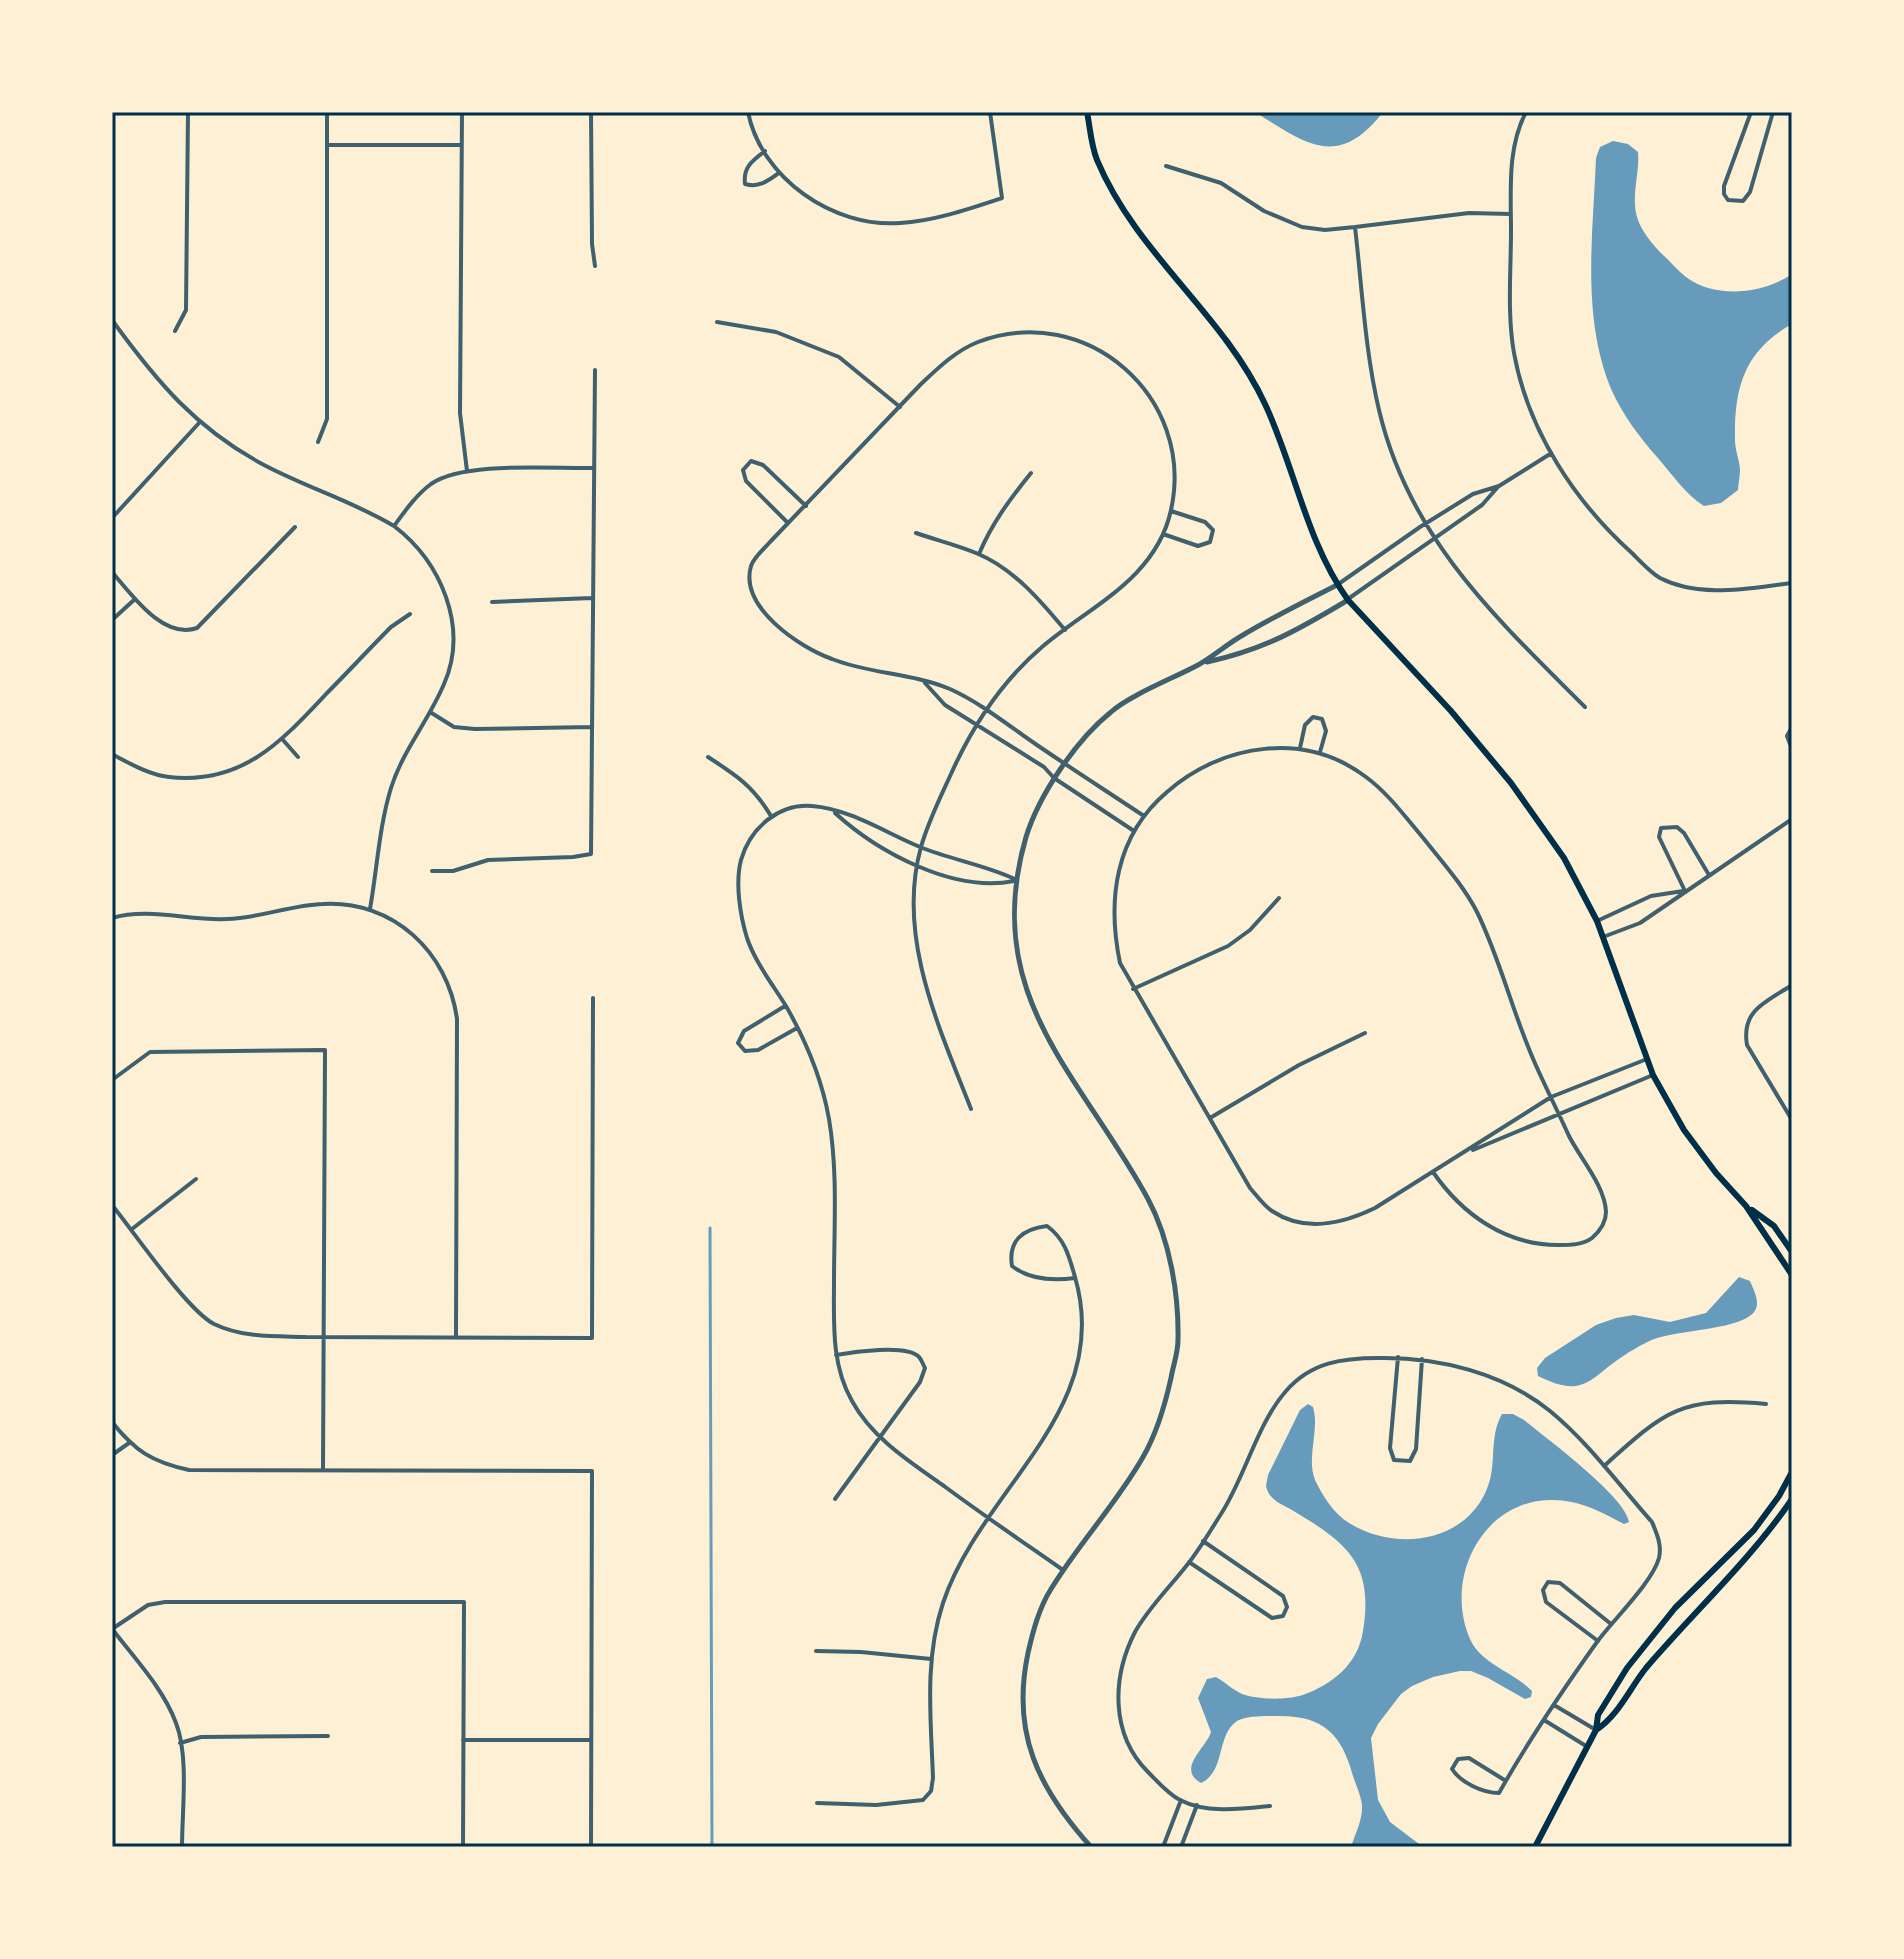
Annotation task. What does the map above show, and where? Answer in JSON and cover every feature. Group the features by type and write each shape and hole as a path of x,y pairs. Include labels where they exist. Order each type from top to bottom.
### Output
{"main road":[{"path":"1087,112 1096,156 1115,198 1146,244 1222,332 1266,405 1318,547 1337,585 1451,711 1511,783 1564,858 1597,921 1653,1075 1684,1130 1746,1206 1792,1275"},
{"path":"1746,1206 1774,1226 1792,1252"},
{"path":"1535,1847 1596,1730 1598,1715 1627,1668 1675,1608 1754,1530 1792,1472"},
{"path":"1596,1730 1607,1723 1638,1678 1764,1536 1792,1499"}],"street":[{"path":"175,331 186,310 188,112"},
{"path":"318,442 327,419 327,112"},
{"path":"462,112 460,413 467,471"},
{"path":"591,112 592,244 595,266"},
{"path":"748,112 751,127 788,184 827,209 867,220 898,224 957,213 1002,198 990,112"},
{"path":"1526,112 1517,130 1511,165 1514,352 1523,387 1550,454 1599,522 1657,576 1693,589 1717,591 1792,583"},
{"path":"1751,112 1724,186 1728,200 1743,201 1750,192 1773,112"},
{"path":"327,145 461,145"},
{"path":"765,151 743,173 745,184 764,184 779,173"},
{"path":"1166,166 1221,183 1272,215 1302,227 1325,230 1439,215 1511,214"},
{"path":"1355,227 1378,409 1402,481 1453,567 1490,612 1585,707"},
{"path":"112,320 149,371 199,423 266,466 394,526 411,539 430,561 443,585 453,633 452,657 446,682 405,754 391,788 370,909"},
{"path":"717,322 776,332 839,357 900,407"},
{"path":"971,1109 937,1024 916,944 913,915 921,847 956,762 986,710 1018,670 1041,648 1130,581 1149,560 1171,511 1175,476 1172,446 1162,416 1135,378 1098,348 1081,340 1048,334 1012,333 976,343 946,361 752,562 749,579 752,595 761,611 806,647 832,660 949,689 986,710 1144,816"},
{"path":"432,871 453,871 488,860 591,854 595,370"},
{"path":"112,518 199,423"},
{"path":"1091,1847 1062,1815 1040,1775 1024,1733 1022,1682 1033,1631 1048,1593 1144,1456 1164,1407 1178,1344 1176,1295 1166,1248 1149,1202 1048,1042 1027,996 1014,939 1017,880 1026,836 1044,794 1064,763 1112,710 1202,663 1241,636 1337,585 1473,494 1499,486 1550,454"},
{"path":"788,523 746,481 743,470 751,461 763,465 806,506"},
{"path":"394,526 421,492 434,481 467,471 594,468"},
{"path":"979,554 988,530 1031,473"},
{"path":"1202,663 1247,653 1282,638 1348,600 1482,505 1499,486"},
{"path":"1163,534 1198,546 1210,542 1213,530 1205,522 1171,511"},
{"path":"112,572 150,613 176,630 189,631 197,628 295,527"},
{"path":"916,533 979,554 1032,591 1065,630"},
{"path":"492,602 592,598"},
{"path":"112,620 135,599"},
{"path":"112,754 136,767 167,777 201,777 261,757 283,740 391,627 410,614"},
{"path":"924,682 945,705 1044,767 1054,778 1134,831"},
{"path":"430,712 454,727 475,729 591,727"},
{"path":"1300,748 1305,725 1313,717 1322,719 1326,731 1320,752"},
{"path":"1792,727 1787,736 1792,749"},
{"path":"283,740 298,757"},
{"path":"1433,1172 1462,1208 1506,1235 1552,1245 1574,1245 1590,1240 1602,1228 1606,1212 1599,1189 1559,1113 1551,1097 1537,1068 1493,947 1458,882 1379,789 1349,765 1320,752 1300,748 1244,752 1204,767 1180,781 1144,816 1134,831 1116,878 1113,906 1120,963 1250,1188 1271,1210 1296,1223 1325,1224 1350,1220 1551,1097 1647,1059"},
{"path":"708,757 742,779 758,795 771,816"},
{"path":"1017,880 992,868 921,847 857,818 813,806 795,807 771,816 752,836 741,861 742,916 748,941 798,1028 822,1089 833,1144 836,1355 841,1377 852,1401 881,1438 1063,1570"},
{"path":"832,811 857,833 951,878 993,885 1017,880"},
{"path":"1603,937 1640,923 1792,819"},
{"path":"1685,891 1659,837 1661,828 1677,827 1684,833 1709,875"},
{"path":"1597,921 1651,896 1685,891"},
{"path":"1133,989 1228,946 1250,930 1279,898"},
{"path":"112,918 143,913 195,919 236,919 321,904 339,904 370,909 398,923 423,943 443,971 457,1019 456,1337"},
{"path":"1792,985 1750,1016 1745,1032 1747,1045 1792,1120"},
{"path":"112,1205 192,1306 211,1323 236,1332 261,1336 592,1338 593,998"},
{"path":"785,1006 744,1031 738,1043 745,1051 758,1050 798,1028"},
{"path":"1210,1118 1299,1065 1365,1033"},
{"path":"112,1080 150,1052 325,1050 323,1471"},
{"path":"1460,1155 1653,1075"},
{"path":"132,1229 196,1179"},
{"path":"817,1803 876,1805 923,1800 931,1791 929,1687 931,1659 942,1605 968,1546 1054,1423 1077,1373 1084,1322 1081,1297 1068,1250 1058,1234 1047,1226 1035,1228 1016,1240 1010,1251 1012,1266 1023,1275 1059,1280 1075,1278"},
{"path":"835,1499 920,1382 925,1368 919,1356 908,1351 856,1351 836,1355"},
{"path":"1398,1357 1390,1448 1394,1460 1410,1461 1416,1449 1422,1359"},
{"path":"1270,1806 1238,1810 1181,1800 1143,1767 1127,1744 1119,1716 1118,1684 1124,1658 1136,1630 1203,1541 1241,1480 1270,1415 1285,1392 1304,1374 1324,1364 1351,1358 1422,1359 1452,1365 1517,1389 1548,1409 1604,1466 1652,1522 1659,1540 1659,1557 1652,1573 1598,1641 1499,1793 1488,1793 1457,1777 1452,1769 1458,1759 1469,1758 1506,1781"},
{"path":"1604,1466 1652,1424 1673,1411 1702,1402 1766,1404"},
{"path":"112,1422 129,1443 150,1458 189,1470 592,1471 591,1847"},
{"path":"112,1455 129,1443"},
{"path":"1189,1562 1272,1618 1283,1616 1287,1607 1283,1596 1203,1541"},
{"path":"1598,1641 1546,1602 1543,1590 1548,1582 1560,1583 1611,1624"},
{"path":"182,1847 180,1743 176,1724 162,1694 112,1629 148,1605 165,1602 464,1602 463,1847"},
{"path":"816,1651 931,1659"},
{"path":"1554,1705 1596,1730"},
{"path":"1544,1720 1586,1746"},
{"path":"180,1743 201,1737 328,1736"},
{"path":"463,1740 591,1740"},
{"path":"1163,1847 1181,1800"},
{"path":"1181,1847 1197,1805"}],"water":[{"path":"1255,112 1383,112 1367,130 1351,141 1336,146 1321,146 1290,134"},
{"path":"1613,141 1628,144 1638,152 1635,203 1638,220 1652,243 1686,277 1711,289 1739,291 1767,286 1792,274 1792,324 1763,346 1745,373 1740,388 1735,421 1740,471 1738,490 1721,503 1704,506 1691,496 1644,442 1612,391 1602,363 1596,335 1591,276 1593,217 1596,158 1600,147"},
{"path":"1739,1277 1750,1281 1757,1303 1755,1311 1742,1320 1654,1339 1580,1385 1553,1383 1538,1376 1537,1368 1545,1358 1596,1325 1634,1315 1670,1322 1706,1313"},
{"path":"1308,1404 1313,1407 1315,1416 1312,1462 1315,1480 1338,1515 1367,1532 1406,1539 1426,1537 1444,1532 1461,1522 1475,1509 1490,1481 1495,1433 1502,1414 1513,1414 1524,1420 1584,1468 1625,1511 1629,1522 1624,1524 1597,1510 1569,1502 1549,1500 1525,1504 1504,1515 1487,1530 1474,1549 1465,1571 1462,1594 1463,1618 1471,1641 1483,1656 1532,1691 1531,1697 1525,1699 1488,1678 1471,1671 1460,1671 1412,1686 1401,1694 1378,1724 1371,1738 1378,1800 1390,1822 1423,1847 1351,1847 1361,1816 1360,1794 1337,1739 1320,1724 1308,1720 1264,1716 1237,1721 1226,1735 1218,1762 1209,1777 1201,1783 1191,1771 1211,1732 1198,1698 1207,1679 1216,1677 1249,1696 1273,1699 1296,1697 1334,1679 1350,1663 1360,1643 1365,1608 1364,1588 1352,1557 1328,1533 1276,1501 1266,1486 1268,1475 1300,1410"}],"waterway":[{"path":"710,1228 712,1847"}]}
